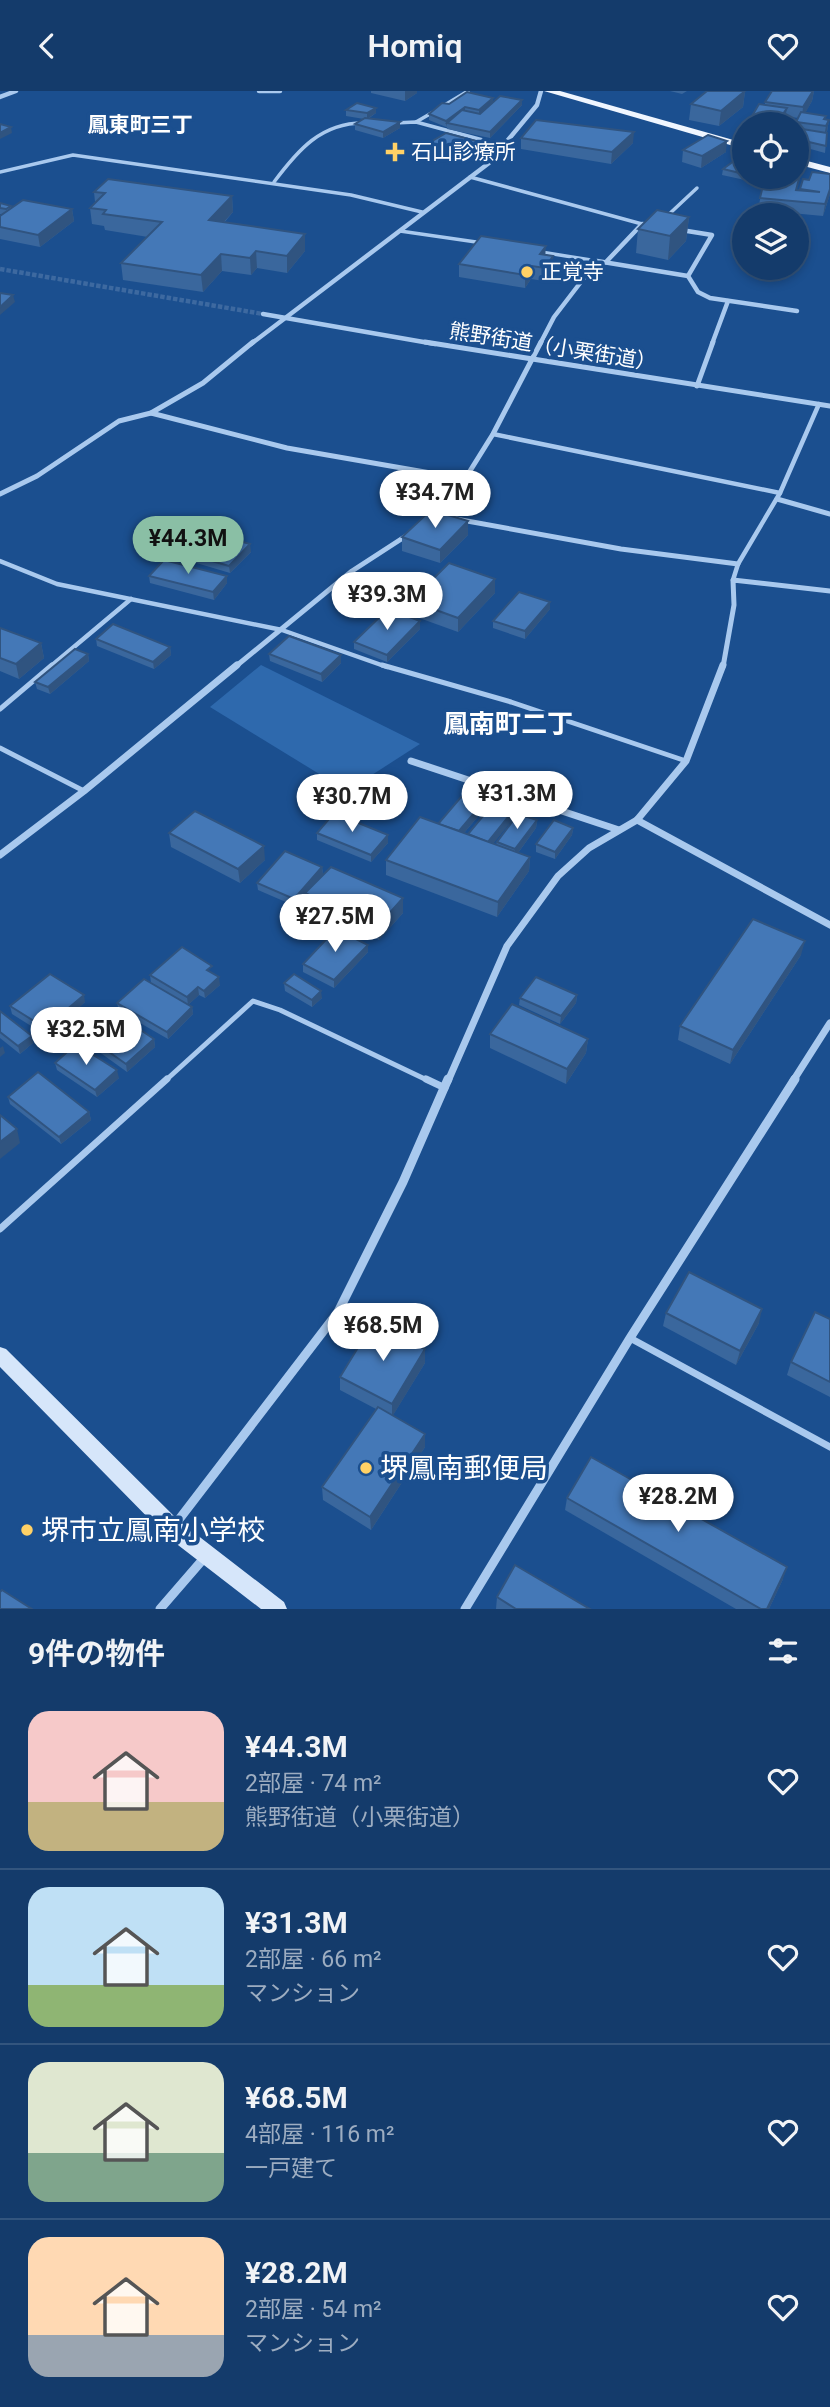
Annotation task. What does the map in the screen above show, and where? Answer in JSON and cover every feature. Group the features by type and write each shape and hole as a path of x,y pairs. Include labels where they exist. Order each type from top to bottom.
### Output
{"main road":[{"path":"549,91 732,143"},
{"path":"809,164 829,168"}],"street":[{"path":"0,97 16,91"},
{"path":"259,91 280,91"},
{"path":"0,494 37,477 119,421 151,413 203,383 283,318 489,163 537,105 541,91"},
{"path":"606,262 642,224 656,226"},
{"path":"678,230 712,235 688,277"},
{"path":"423,522 465,479 493,434 554,317 597,261 688,277 698,292 710,298 797,311"},
{"path":"698,386 728,301"},
{"name":"熊野街道（小栗街道）","path":"263,314 531,361 830,406"},
{"path":"151,413 287,448 465,479"},
{"path":"778,496 830,514"},
{"path":"431,514 621,549 738,564"},
{"path":"0,855 84,792 352,571 415,530"},
{"path":"172,1528 338,1312 403,1182 507,946 558,876 589,848 637,820 685,761 722,672 734,605 733,580 830,591"},
{"path":"411,761 619,830"},
{"path":"637,820 830,926"},
{"path":"465,1609 630,1338 830,1023"},
{"path":"0,1355 172,1528 206,1557 277,1609"},
{"path":"160,1609 206,1557"}],"lane":[{"path":"416,123 468,91"},
{"path":"274,182 290,160 335,125 375,123"},
{"path":"389,123 416,123 505,146"},
{"path":"0,173 73,155 274,182 352,195 422,212"},
{"path":"470,177 642,224"},
{"path":"666,216 697,188"},
{"path":"400,231 495,245"},
{"path":"531,250 597,261"},
{"path":"733,580 738,564 778,496 820,404"},
{"path":"493,434 585,451 778,496"},
{"path":"0,561 57,584 282,630 409,675 511,702 685,761"},
{"path":"0,709 131,599"},
{"path":"0,748 84,792"},
{"path":"0,1229 253,1001 280,1010 444,1087"},
{"path":"630,1338 830,1447"}],"shaded area":[{"path":"261,665 420,744 347,791 210,707"}],"building":[{"path":"707,91 745,91 721,111 691,104"},
{"path":"772,91 813,91 803,107 765,102"},
{"path":"467,92 493,98 479,110 465,107 446,121 429,114 442,103 449,104"},
{"path":"500,96 522,100 490,132 447,123 462,110 480,114"},
{"path":"357,103 376,108 367,113 346,110"},
{"path":"759,104 787,108 784,112 754,112"},
{"path":"809,113 826,116 824,119 829,120 826,126 809,124"},
{"path":"365,118 400,122 383,132 355,124"},
{"path":"536,120 634,132 612,152 521,138"},
{"path":"0,124 11,127 0,133"},
{"path":"809,130 827,133 826,146 809,142"},
{"path":"446,133 484,143 467,153 429,143"},
{"path":"708,135 727,141 702,156 683,150"},
{"path":"732,162 732,171 723,169"},
{"path":"812,172 830,174 830,189 825,204 760,198 762,189 820,192 800,189 809,189"},
{"path":"108,179 232,196 209,220 305,234 287,256 256,251 250,258 221,254 201,275 121,263 162,222 103,214 106,210 90,208 105,193 94,192"},
{"path":"23,200 72,209 38,235 0,227 0,216"},
{"path":"0,203 11,206 0,208"},
{"path":"657,210 689,217 670,236 638,229"},
{"path":"481,236 546,246 540,254 553,256 545,268 532,266 525,275 459,264"},
{"path":"0,293 13,295 0,307"},
{"path":"431,510 468,521 440,550 402,537"},
{"path":"204,531 250,544 229,566 182,552"},
{"path":"164,560 227,576 213,592 149,576"},
{"path":"449,563 495,579 458,618 411,601"},
{"path":"519,592 550,602 525,631 493,621"},
{"path":"388,609 420,621 387,655 354,642"},
{"path":"113,624 170,647 153,662 96,639"},
{"path":"0,628 41,643 16,664 0,658"},
{"path":"289,636 341,655 321,674 269,654"},
{"path":"75,649 88,654 48,687 35,682"},
{"path":"461,797 481,805 459,831 438,824"},
{"path":"498,798 517,806 488,842 468,834"},
{"path":"195,811 264,846 238,869 169,833"},
{"path":"334,813 388,835 371,855 317,833"},
{"path":"518,814 537,820 515,849 497,842"},
{"path":"420,817 530,857 498,902 386,860"},
{"path":"554,820 573,828 555,852 536,844"},
{"path":"285,851 322,867 294,899 257,883"},
{"path":"331,867 403,898 378,926 305,893"},
{"path":"753,919 805,941 733,1050 680,1026"},
{"path":"336,929 368,945 334,980 303,964"},
{"path":"182,947 212,966 207,970 219,977 204,991 198,987 187,997 150,975"},
{"path":"50,974 84,995 45,1028 10,1006"},
{"path":"294,974 321,991 312,1000 284,983"},
{"path":"536,977 577,995 561,1016 520,998"},
{"path":"144,979 192,1007 167,1032 117,1003"},
{"path":"512,1004 588,1039 567,1069 490,1034"},
{"path":"111,1010 154,1039 126,1064 82,1033"},
{"path":"0,1011 32,1036 18,1046 0,1032"},
{"path":"76,1044 117,1070 95,1090 55,1063"},
{"path":"38,1072 89,1112 59,1137 8,1097"},
{"path":"0,1115 17,1129 0,1142"},
{"path":"689,1272 762,1309 740,1351 666,1313"},
{"path":"815,1312 830,1319 830,1382 791,1362"},
{"path":"373,1323 425,1349 392,1404 340,1377"},
{"path":"378,1407 425,1434 370,1517 322,1487"},
{"path":"591,1457 787,1567 767,1609 761,1609 567,1498"},
{"path":"515,1565 590,1609 516,1609 497,1597"},
{"path":"2,1590 32,1609 0,1609"}],"tunnel":[{"path":"0,269 263,314"}],"place":[{"name":"石山診療所","path":"395,152"},
{"name":"正覚寺","path":"527,272"},
{"name":"堺鳳南郵便局","path":"366,1468"},
{"name":"堺市立鳳南小学校","path":"27,1530"}],"district":[{"name":"鳳東町三丁","path":"140,125"},
{"name":"鳳南町二丁","path":"508,724"}]}
